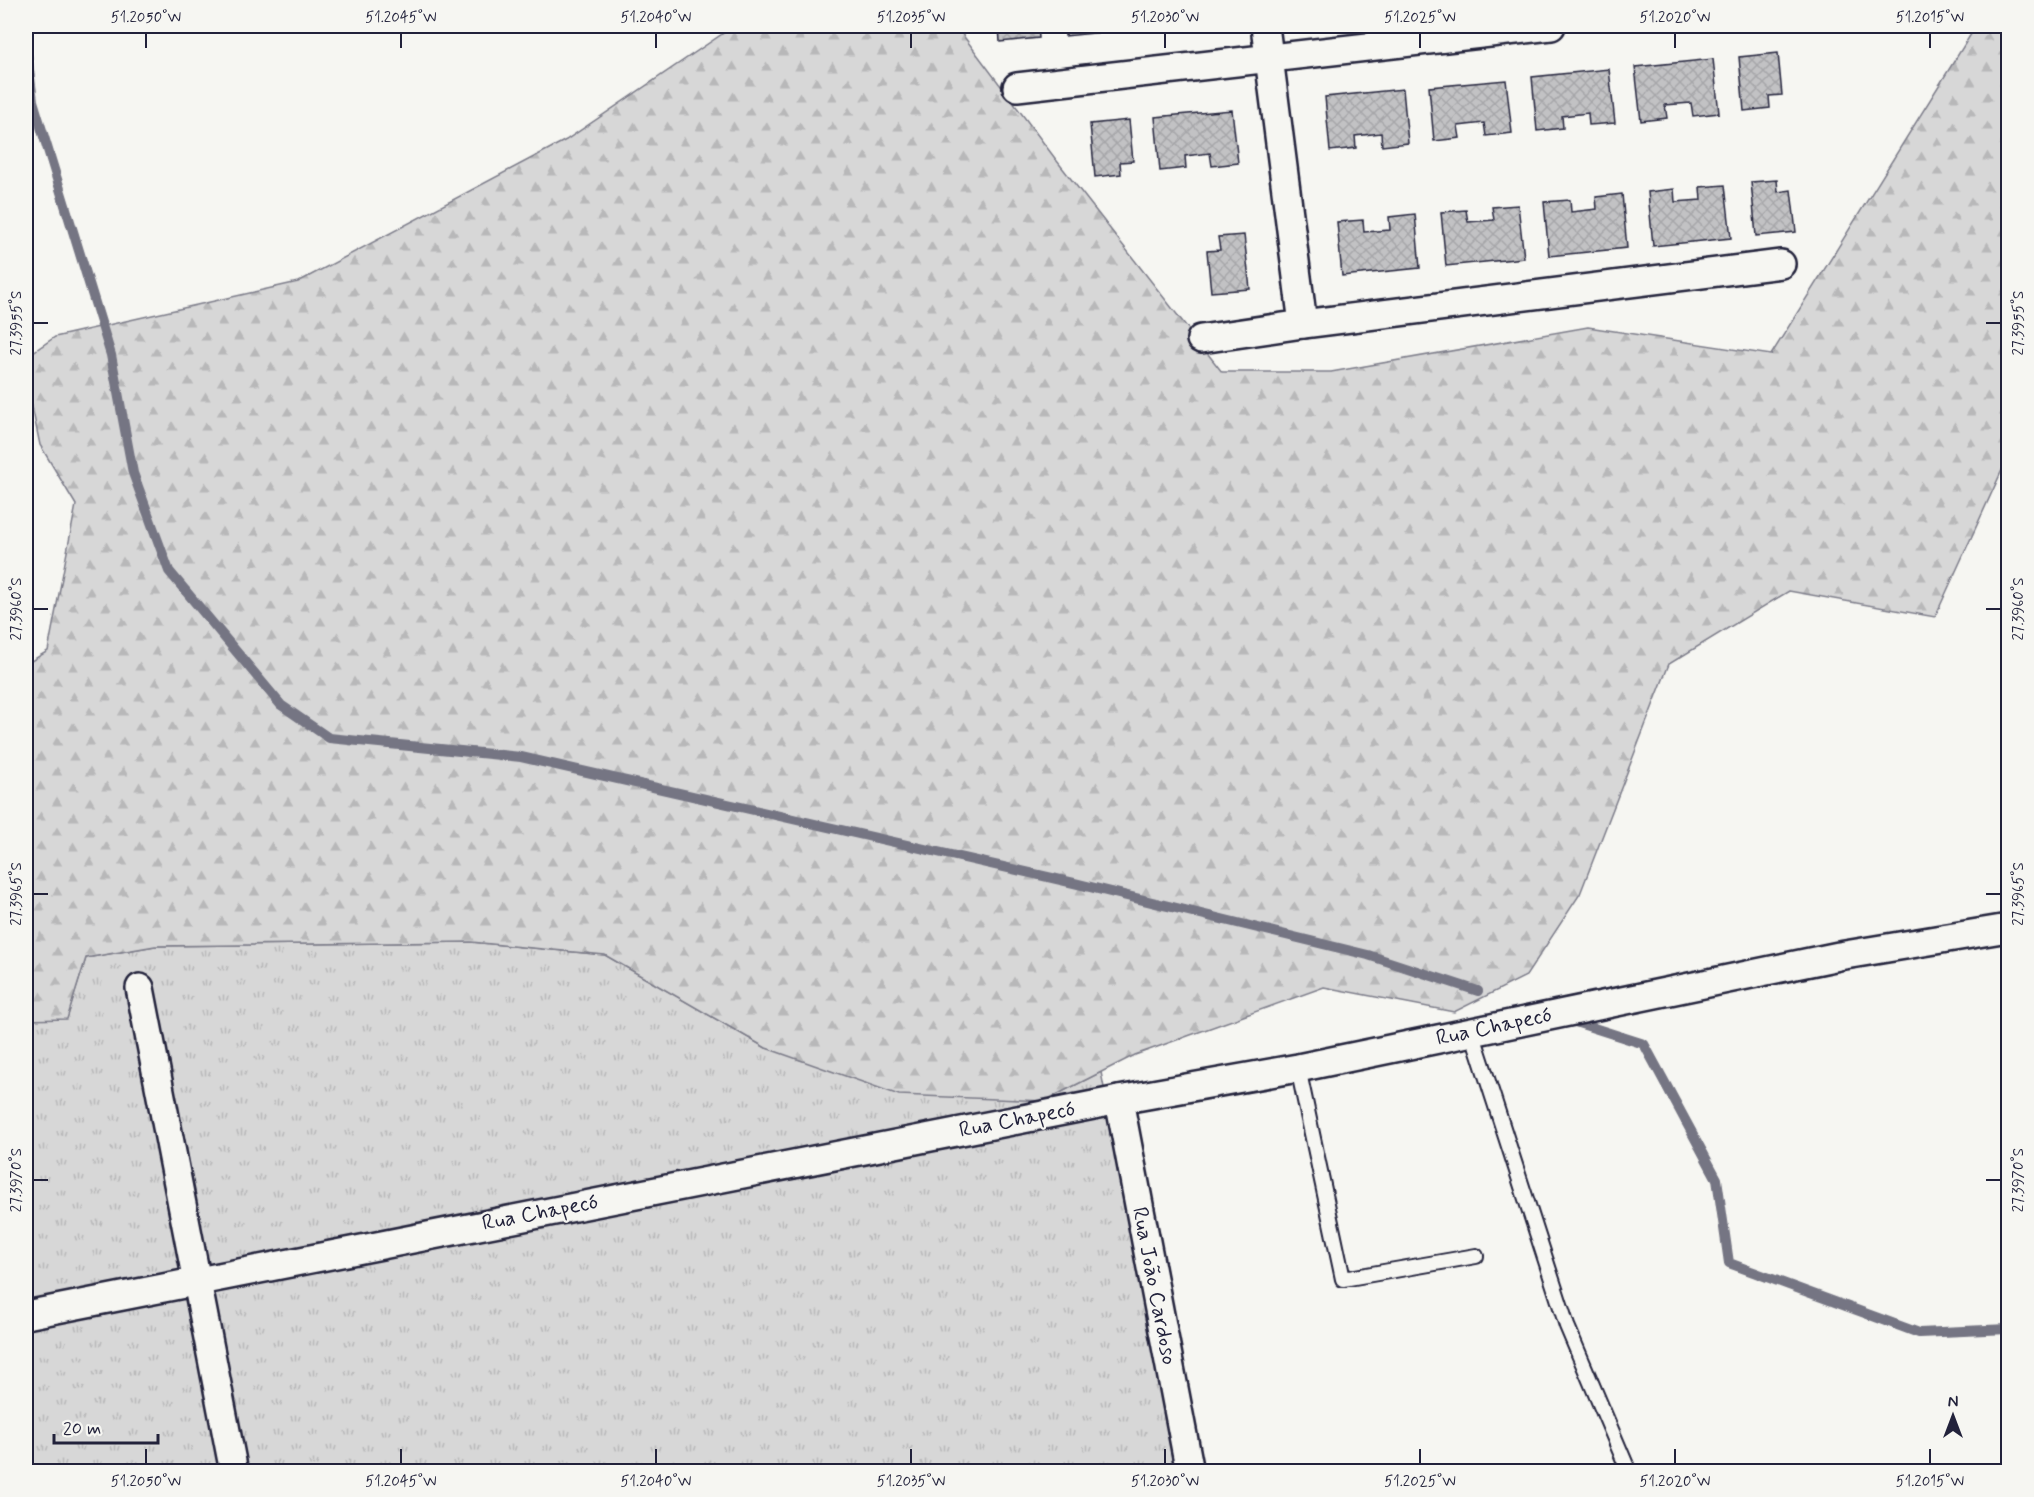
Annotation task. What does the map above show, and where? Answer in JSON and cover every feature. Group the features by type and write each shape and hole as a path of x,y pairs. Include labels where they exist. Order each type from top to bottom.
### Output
{"street":[{"path":"1265,26 1303,324"},
{"path":"1017,87 1551,26"},
{"path":"1201,339 1781,264"},
{"name":"Rua Chapecó","path":"26,1315 1119,1100 1298,1068 1839,956 2008,928"},
{"path":"140,988 234,1472"},
{"name":"Rua João Cardoso","path":"1119,1100 1190,1472"}],"lane":[{"path":"1472,1032 1567,1326 1629,1472"},
{"path":"1298,1068 1343,1279 1476,1256"}],"green space":[{"path":"734,26 956,26 1057,161 1222,372 1331,372 1588,327 1771,355 1976,26 2008,26 2008,457 1935,617 1789,591 1669,664 1580,894 1526,976 1454,1012 1324,987 1135,1055 1044,1101 899,1095 766,1048 605,955 471,942 155,946 86,958 67,1019 26,1020 26,664 48,651 76,505 40,445 26,378 26,357 55,337 298,282 566,140"},
{"path":"471,942 605,955 766,1048 1044,1101 1101,1072 1178,1471 26,1471 26,1020 67,1018 86,958 155,946"}],"building":[{"path":"999,26 1038,26 1039,38 1000,42"},
{"path":"1064,26 1142,26 1143,28 1065,36"},
{"path":"1778,53 1782,95 1769,96 1770,108 1744,111 1739,57"},
{"path":"1713,59 1719,113 1693,116 1691,103 1665,105 1667,118 1641,121 1635,67"},
{"path":"1609,69 1615,123 1589,125 1588,113 1562,116 1563,128 1537,131 1532,77"},
{"path":"1506,80 1512,133 1486,136 1484,123 1458,126 1460,138 1434,141 1429,87"},
{"path":"1403,89 1408,143 1382,146 1381,133 1355,136 1356,148 1330,151 1325,97"},
{"path":"1232,110 1238,163 1212,166 1210,153 1185,156 1186,168 1160,171 1155,117"},
{"path":"1129,120 1133,161 1120,162 1121,174 1095,177 1090,124"},
{"path":"1777,180 1778,192 1791,190 1796,232 1756,236 1751,182"},
{"path":"1725,185 1731,238 1653,246 1648,192 1674,189 1675,202 1701,200 1700,187"},
{"path":"1622,194 1627,248 1549,256 1544,202 1570,200 1571,212 1597,209 1596,197"},
{"path":"1518,205 1524,258 1446,266 1441,212 1466,210 1468,222 1494,220 1492,207"},
{"path":"1415,214 1420,268 1342,276 1337,222 1363,220 1364,232 1390,230 1389,217"},
{"path":"1244,235 1250,289 1211,292 1207,251 1220,250 1218,237"}],"waterway":[{"path":"26,46 33,101 111,355 133,473 169,571 281,705 329,738 521,757 1074,883 1368,955 1478,991"},
{"path":"1569,1020 1644,1044 1717,1179 1729,1263 1919,1333 2008,1329"}]}
